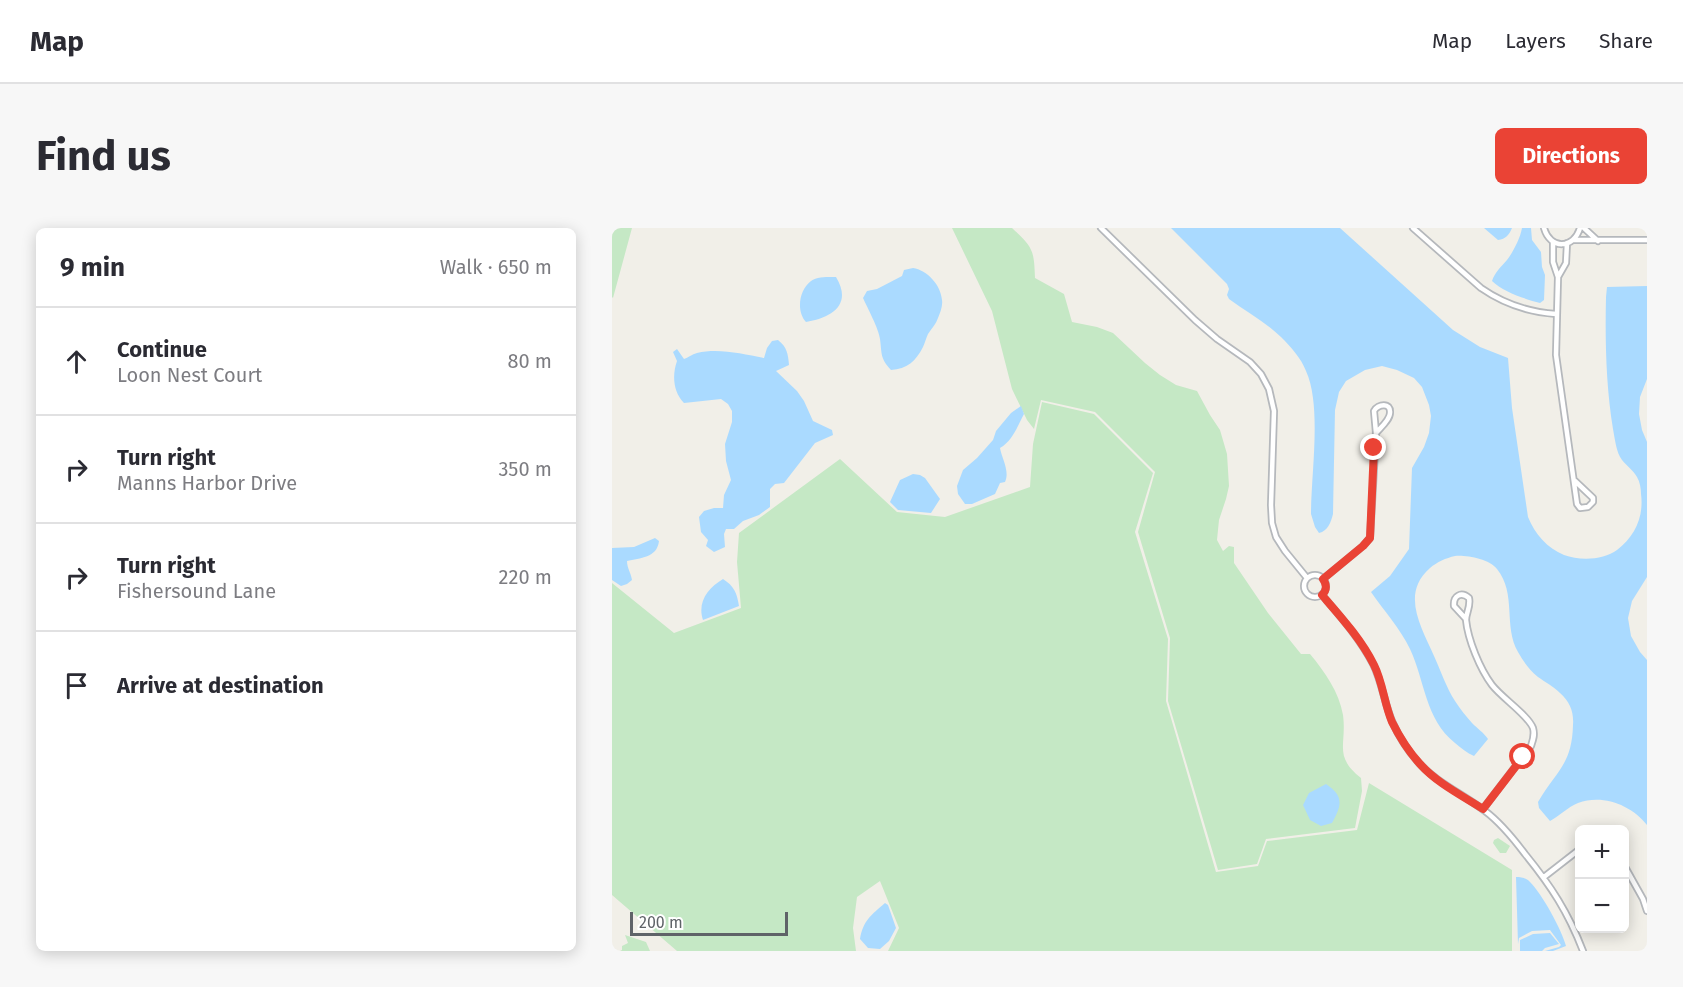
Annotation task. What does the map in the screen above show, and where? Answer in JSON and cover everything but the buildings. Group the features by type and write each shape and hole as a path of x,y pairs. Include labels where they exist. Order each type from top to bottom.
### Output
{"street":[{"path":"1101,228 1195,320 1250,362 1261,374 1269,389 1274,411 1272,523 1276,537 1307,578"},
{"path":"1413,228 1492,296 1518,308 1556,314"},
{"path":"1544,228 1545,234 1557,244 1573,240 1582,228 1598,241"},
{"path":"1573,240 1647,240"},
{"path":"1552,242 1558,278 1556,355 1571,468 1575,481 1577,504 1580,508 1588,507 1593,498 1575,481"},
{"path":"1558,278 1565,265 1567,243"},
{"path":"1554,264 1565,265"},
{"path":"1323,579 1370,538 1376,434 1374,411 1383,404 1388,407 1390,416 1376,434"},
{"path":"1317,575 1323,579 1326,589 1322,595 1314,598 1307,595 1303,585 1307,578 1317,575"},
{"path":"1466,620 1470,602 1469,598 1462,594 1455,598 1454,606 1466,620 1474,650 1486,675 1500,695 1527,718 1534,737 1527,752 1483,809"},
{"path":"1322,595 1360,642 1374,666 1392,720 1403,741 1419,763 1436,779 1483,809 1509,834 1544,877 1561,903 1574,927 1582,951"},
{"path":"1544,877 1575,853"},
{"path":"1629,874 1647,910"}],"green space":[{"path":"612,228 632,228 613,298 612,297"},
{"path":"952,228 1012,228 1031,250 1035,278 1064,294 1072,322 1113,333 1160,375 1176,385 1197,391 1220,430 1227,454 1229,486 1219,520 1217,540 1223,551 1229,546 1234,547 1234,563 1268,613 1301,654 1310,654 1335,690 1343,715 1344,756 1352,770 1361,778 1362,791 1355,828 1266,839 1257,864 1218,870 1168,701 1170,638 1138,532 1155,472 1095,412 1041,400 1034,429 1012,389 992,311"},
{"path":"1042,402 1094,414 1153,473 1135,532 1168,639 1166,701 1216,872 1258,866 1267,841 1357,830 1369,783 1512,870 1512,951 888,951 899,928 880,881 857,897 853,928 856,951 677,951 612,895 612,583 674,633 741,608 737,562 739,533 840,459 897,512 945,517 1030,487 1033,444"},
{"path":"1498,838 1510,846 1506,853 1500,853 1493,843"},
{"path":"625,935 646,942 650,951 620,951 622,946 628,943"}],"water":[{"path":"1171,228 1340,228 1453,330 1480,347 1508,358 1512,408 1528,517 1538,535 1547,544 1564,555 1577,558 1599,558 1617,550 1629,539 1639,518 1642,502 1640,483 1620,457 1613,429 1607,363 1606,297 1607,287 1647,286 1647,379 1640,397 1639,414 1647,442 1647,577 1632,601 1628,618 1631,636 1647,660 1647,825 1625,807 1607,801 1578,803 1550,821 1539,808 1538,802 1562,767 1570,750 1573,716 1563,696 1538,677 1524,662 1511,632 1507,589 1503,579 1497,569 1478,558 1455,556 1430,568 1421,578 1416,589 1415,600 1420,623 1449,690 1463,712 1488,739 1474,756 1455,743 1437,723 1406,641 1371,592 1390,576 1409,549 1412,468 1424,447 1431,416 1422,387 1414,378 1382,366 1365,370 1346,381 1339,392 1335,410 1333,514 1327,528 1319,533 1311,514 1314,402 1304,366 1299,357 1275,332 1229,299 1227,284"},
{"path":"1484,228 1512,228 1507,236 1498,240"},
{"path":"1522,228 1531,228 1532,240 1541,252 1545,275 1544,300 1540,303 1508,292 1492,281 1496,272 1514,249"},
{"path":"913,268 928,275 936,284 941,294 942,307 917,356 906,366 891,370 883,359 880,339 863,298 867,291 877,289 902,276 904,270"},
{"path":"836,277 842,295 837,308 824,317 806,322 801,312 800,301 807,285 813,280"},
{"path":"778,340 786,351 789,365 776,371 797,391 813,421 832,430 833,435 815,443 784,483 775,484 770,489 770,507 759,515 743,521 734,529 726,529 725,547 714,552 706,546 708,540 701,532 699,517 704,511 723,508 724,495 731,480 726,461 725,444 732,422 732,411 721,399 684,403 680,399 674,378 677,361 673,352 677,349 684,359 697,353 714,351 764,358 772,341"},
{"path":"1021,406 1024,414 1017,428 1000,448 1006,469 1005,482 1000,483 995,494 972,504 965,504 958,494 957,486 963,470 993,440 996,431 1011,413"},
{"path":"913,474 925,478 940,499 931,513 898,510 890,502 900,480"},
{"path":"655,538 659,541 655,551 642,558 627,561 632,580 621,586 612,580 612,548 634,547"},
{"path":"723,579 734,590 739,606 703,620 701,607 705,596"},
{"path":"1326,784 1332,788 1340,801 1332,823 1321,826 1310,820 1303,805 1309,793"},
{"path":"1516,877 1524,878 1535,888 1556,922 1566,946 1553,951 1545,951 1561,945 1550,930 1532,931 1519,938 1518,944"},
{"path":"885,903 888,905 896,928 889,941 880,949 868,948 860,939 863,927"},
{"path":"1550,933 1559,944 1542,951 1520,951 1520,940 1533,934"}],"route":[{"path":"1374,448 1370,538 1323,579 1326,589 1322,595 1360,642 1374,666 1392,720 1403,741 1419,763 1436,779 1483,809 1523,757"}]}
